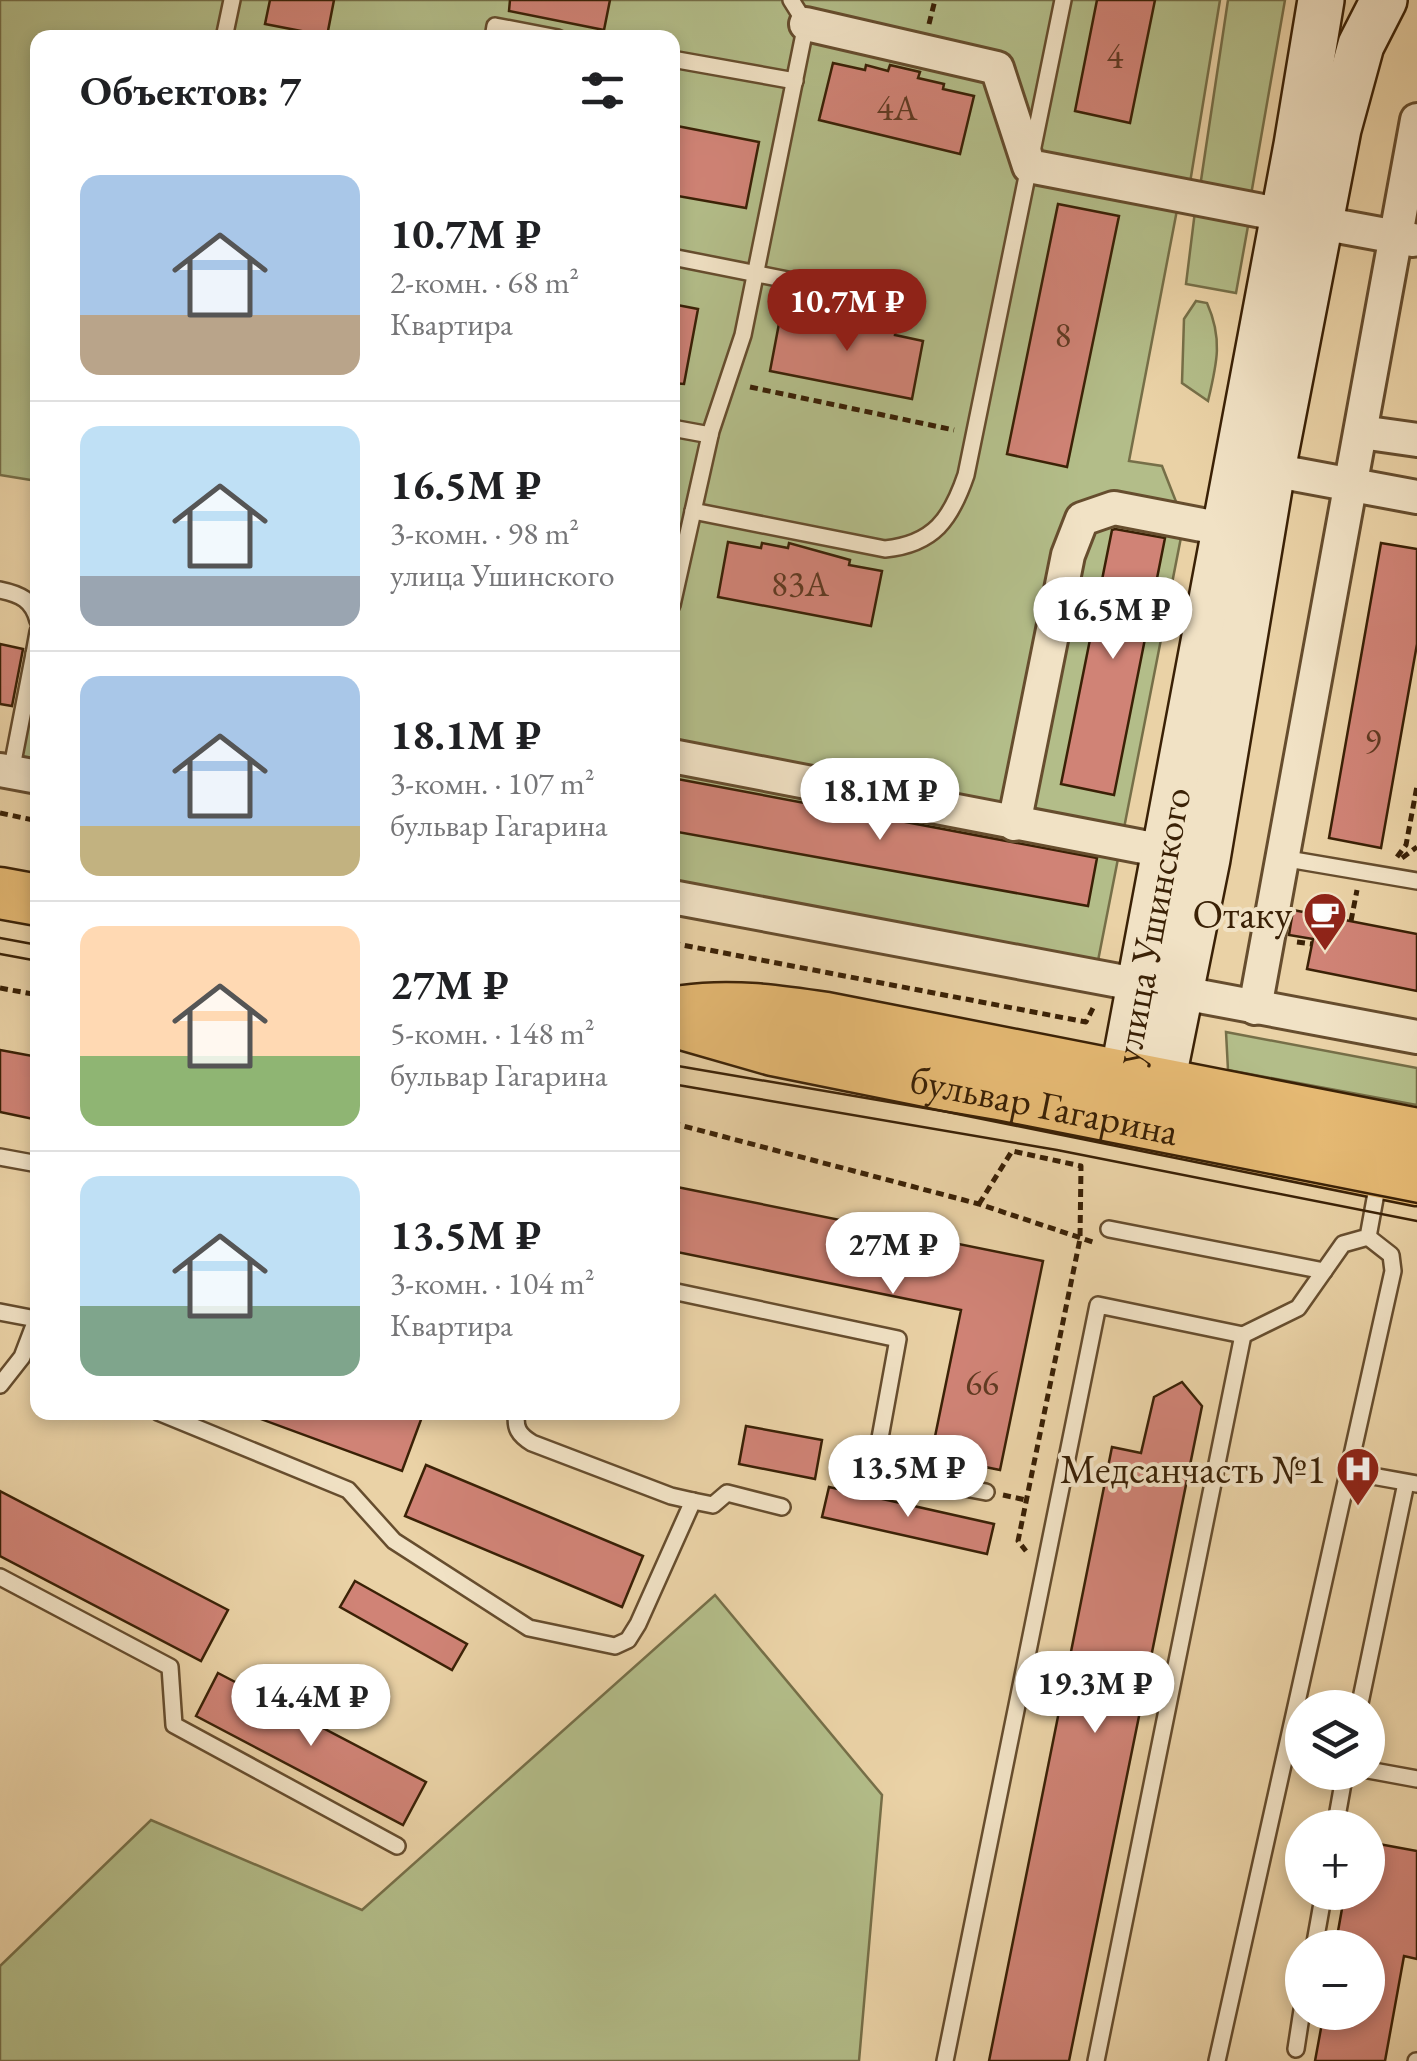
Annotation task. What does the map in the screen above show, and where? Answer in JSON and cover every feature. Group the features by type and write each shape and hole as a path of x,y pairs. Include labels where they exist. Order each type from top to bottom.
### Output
{"main road":[{"name":"улица Ушинского","path":"1138,1093 1161,988 1207,858 1254,467 1302,219 1321,0"},
{"name":"улица Ушинского","path":"1302,219 1338,129 1361,44 1384,0"},
{"name":"улица Ушинского","path":"1161,988 1164,851 1223,529 1254,467"},
{"path":"0,893 30,899"},
{"name":"бульвар Гагарина","path":"680,1012 711,1008 768,1010 826,1018 1401,1154"},
{"name":"бульвар Гагарина","path":"680,1024 773,1050 1138,1093"}],"street":[{"path":"799,12 997,68 1029,166 1302,219 1407,223"},
{"path":"1255,1008 1361,432 1407,223 1417,120"},
{"path":"1361,432 1417,440"},
{"path":"1254,467 1417,497"},
{"path":"1014,824 1068,555 1082,518 1114,508 1223,529"},
{"path":"680,758 1164,851"},
{"path":"680,898 1417,1037"}],"lane":[{"path":"226,30 232,0"},
{"path":"693,511 885,549 908,547 936,531 956,505 1063,0"},
{"path":"680,569 710,436 743,335 795,81 799,12"},
{"path":"494,30 495,26 516,30"},
{"path":"680,59 795,81"},
{"path":"680,259 884,299"},
{"path":"680,430 710,436"},
{"path":"0,590 30,603"},
{"path":"16,773 30,690"},
{"path":"1282,858 1417,881"},
{"path":"1368,1236 1401,1154"},
{"path":"0,1157 30,1163"},
{"path":"1110,1229 1324,1271"},
{"path":"945,2061 1098,1306 1243,1335 1298,1308 1343,1244 1368,1236"},
{"path":"1217,2061 1394,1263 1391,1254 1368,1236"},
{"path":"680,1292 898,1338 874,1470 986,1492"},
{"path":"0,1312 30,1316"},
{"path":"1096,2061 1243,1335"},
{"path":"0,1385 30,1360"},
{"path":"177,1420 348,1490 394,1541 529,1628 598,1644 615,1646 628,1640 693,1502"},
{"path":"515,1420 520,1435 532,1443 671,1496 714,1505 727,1493 782,1507"},
{"path":"1350,1472 1411,1484 1362,1690"},
{"path":"0,1576 170,1667 174,1725 397,1846"},
{"path":"1385,1773 1417,1779"},
{"path":"1296,2049 1299,2030"}],"path":[{"path":"727,383 974,434"},
{"path":"1390,868 1406,845 1417,786"},
{"path":"0,814 30,820"},
{"path":"1350,921 1360,871"},
{"path":"680,945 1086,1022"},
{"path":"0,988 30,994"},
{"path":"680,1125 979,1204 1080,1239"},
{"path":"979,1204 1012,1151 1081,1166 1080,1239 1018,1542 1044,1574"}],"green space":[{"path":"0,0 1220,0 1188,195 1177,210 1129,461 1162,466 1184,522 1095,976 680,898 680,30 30,30 30,480 0,475"},
{"path":"1228,0 1285,0 1251,195 1200,187"},
{"path":"1195,211 1232,218 1248,226 1236,293 1186,284"},
{"path":"1196,301 1207,303 1217,340 1208,401 1182,383 1184,319"},
{"path":"30,697 30,776 15,773"},
{"path":"1226,1032 1417,1068 1417,1105 1228,1070"},
{"path":"715,1595 882,1795 859,2061 0,2061 0,1966 151,1820 362,1910"}],"building":[{"path":"270,0 334,0 328,30 296,30 265,24"},
{"path":"510,0 610,0 604,30 509,11"},
{"path":"1097,0 1155,0 1130,123 1075,111"},
{"path":"833,63 888,71 890,65 920,72 918,78 974,96 960,154 819,120"},
{"path":"680,127 759,142 746,208 680,196"},
{"path":"1058,204 1119,216 1067,467 1007,454"},
{"path":"680,306 698,309 684,384 680,384"},
{"path":"781,313 812,319 812,314 839,319 840,316 923,341 912,399 770,371"},
{"path":"1115,529 1165,538 1114,795 1061,784"},
{"path":"728,542 761,548 762,543 788,548 789,543 850,560 849,565 882,571 871,626 718,597"},
{"path":"1381,543 1417,549 1417,644 1381,848 1329,838"},
{"path":"0,644 23,649 12,706 0,704"},
{"path":"680,780 1097,858 1088,906 680,832"},
{"path":"1293,910 1417,934 1417,991 1307,969 1313,939 1289,935"},
{"path":"0,1050 30,1056 30,1118 0,1112"},
{"path":"680,1188 1043,1261 1000,1470 931,1456 961,1310 680,1253"},
{"path":"1182,1382 1202,1406 1069,2061 989,2061 1112,1447 1141,1453 1154,1397"},
{"path":"264,1420 421,1420 402,1471"},
{"path":"746,1426 822,1440 815,1479 739,1464"},
{"path":"426,1465 643,1556 622,1607 405,1516"},
{"path":"829,1487 994,1524 987,1554 822,1517"},
{"path":"0,1491 228,1610 201,1661 0,1556"},
{"path":"355,1581 467,1644 452,1670 340,1607"},
{"path":"218,1673 426,1782 403,1825 196,1716"},
{"path":"1385,1845 1417,1851 1417,1959 1404,1956 1385,2061 1315,2061 1321,2030 1385,2030 1385,1930 1338,1930 1342,1910 1385,1910"}],"tram line":[{"path":"0,938 30,944"},
{"path":"0,954 30,960"},
{"path":"680,1066 995,1120 1417,1203"},
{"path":"680,1085 1057,1150 1417,1221"}],"place":[{"name":"Отаку","path":"1325,952"},
{"name":"Медсанчасть №1","path":"1358,1507"}]}
